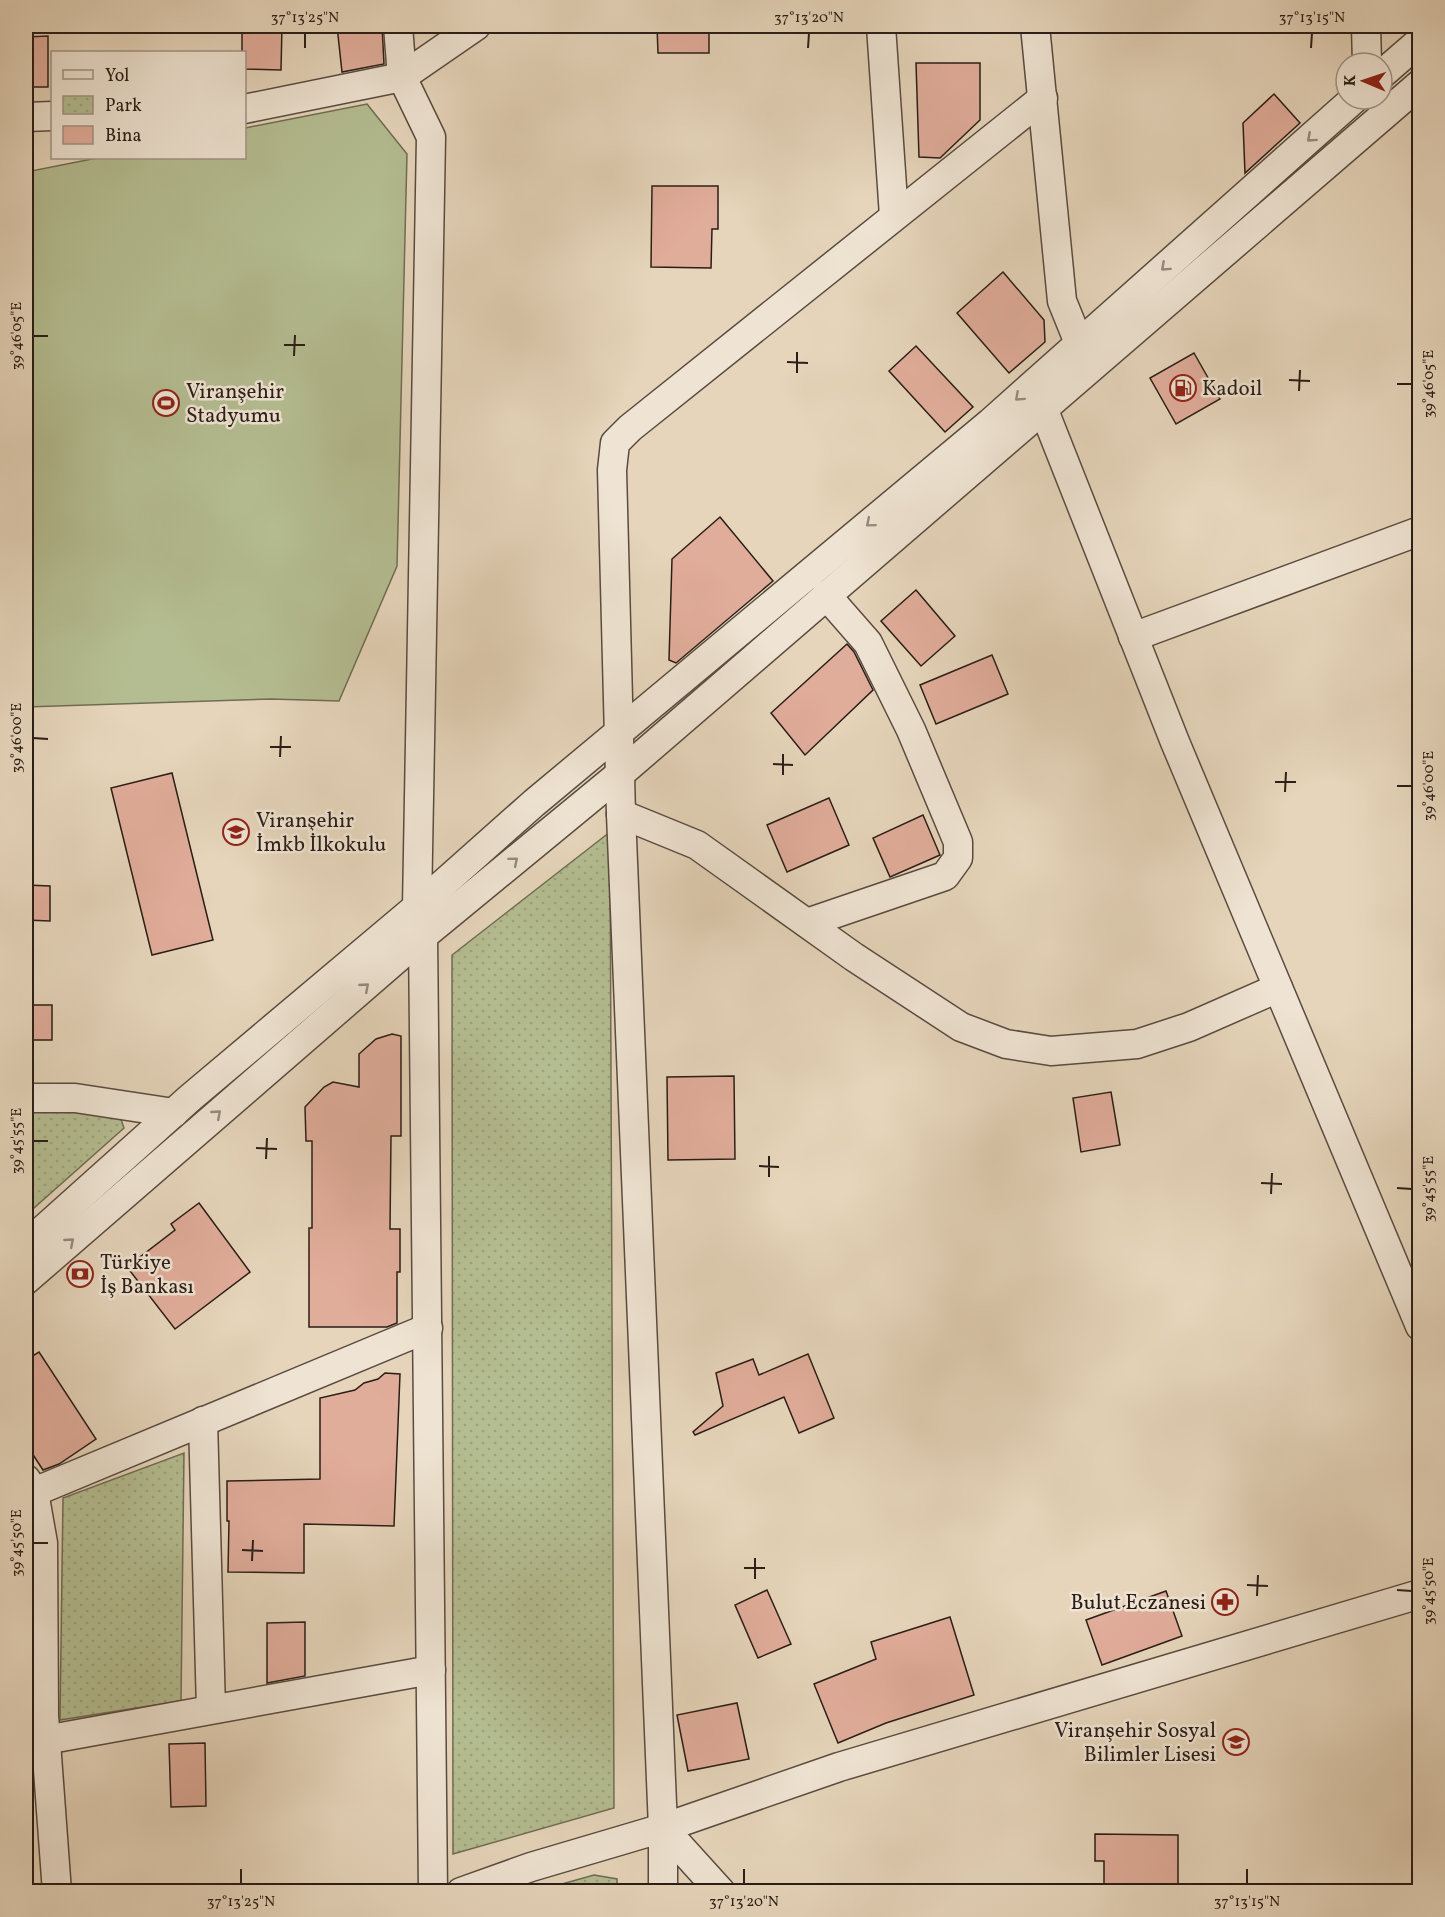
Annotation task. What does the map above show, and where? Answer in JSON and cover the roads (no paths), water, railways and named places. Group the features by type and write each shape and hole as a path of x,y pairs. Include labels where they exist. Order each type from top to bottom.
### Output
{"street":[{"path":"398,26 402,77 431,137 417,907 423,936 433,1892"},
{"path":"246,109 402,77 476,26"},
{"path":"881,26 894,216"},
{"path":"1035,26 1062,301 1079,343"},
{"path":"1366,26 1367,51"},
{"path":"1394,63 1419,41"},
{"path":"26,1280 423,936 620,774 1419,84"},
{"path":"663,1892 663,1828 621,814 612,470 615,443 630,428 1042,98"},
{"path":"26,1245 174,1113 417,907 534,803 990,423 1340,111"},
{"path":"26,117 51,116"},
{"path":"1042,408 1175,742 1419,1326"},
{"path":"1133,637 1419,531"},
{"path":"807,923 945,876 958,858 958,842 911,730 868,643 826,595"},
{"path":"621,814 697,845 961,1028 1005,1044 1051,1051 1137,1044 1189,1027 1278,988"},
{"path":"26,1098 75,1098 174,1113"},
{"path":"57,1892 38,1725 43,1543 30,1486 203,1421 428,1328"},
{"path":"203,1421 211,1709"},
{"path":"461,1892 531,1867 663,1828 839,1767 1419,1594"},
{"path":"38,1725 211,1709 431,1670"},
{"path":"663,1828 721,1892"}],"place":[{"name":"Kadoil","path":"1183,388"},
{"name":"Viranşehir Stadyumu","path":"166,403"},
{"name":"Viranşehir İmkb İlkokulu","path":"236,832"},
{"name":"Türkiye İş Bankası","path":"80,1274"},
{"name":"Bulut Eczanesi","path":"1225,1602"},
{"name":"Viranşehir Sosyal Bilimler Lisesi","path":"1236,1742"}]}
